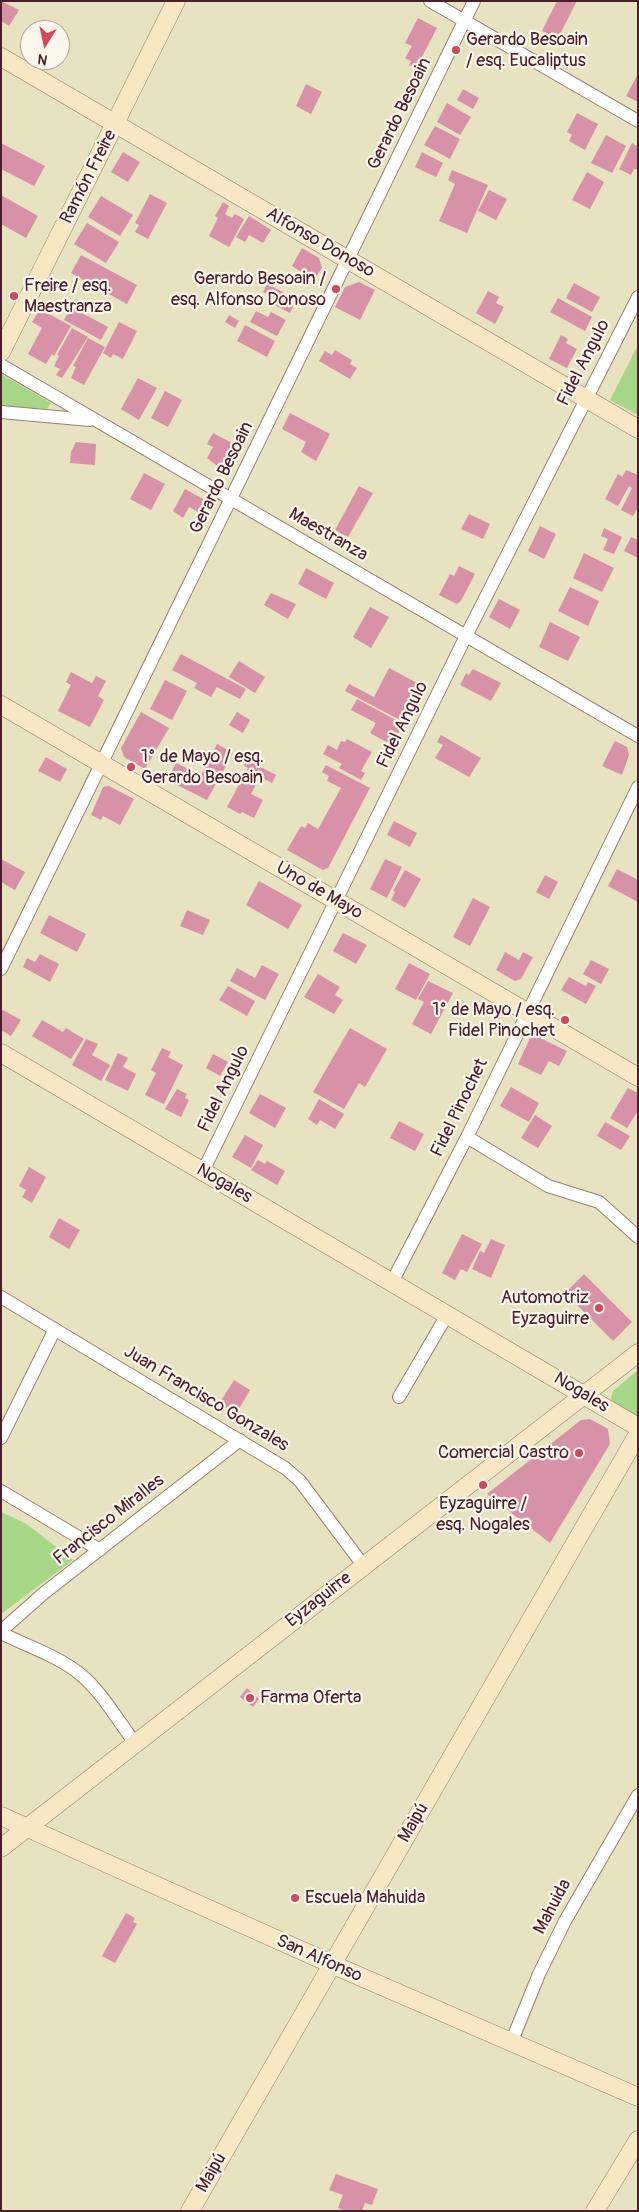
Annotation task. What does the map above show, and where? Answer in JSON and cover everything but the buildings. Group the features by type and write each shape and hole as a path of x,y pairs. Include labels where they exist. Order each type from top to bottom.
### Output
{"street":[{"name":"Ramón Freire","path":"1,352 176,1"},
{"path":"430,1 638,121"},
{"name":"Gerardo Besoain","path":"1,969 474,1"},
{"name":"Alfonso Donoso","path":"1,57 638,429"},
{"name":"Fidel Angulo","path":"203,1171 466,636 638,296"},
{"name":"Maestranza","path":"1,365 638,736"},
{"path":"1,412 95,420"},
{"name":"Uno de Mayo","path":"1,705 638,1076"},
{"name":"Fidel Pinochet","path":"392,1282 467,1137 638,787"},
{"name":"Nogales","path":"1,1053 638,1427"},
{"path":"467,1137 548,1186 599,1202 638,1237"},
{"name":"Juan Francisco Gonzales","path":"1,1297 278,1462 293,1474 364,1565"},
{"path":"399,1397 447,1315"},
{"path":"1,1438 55,1329"},
{"name":"Eyzaguirre","path":"6,1844 582,1394 638,1353"},
{"name":"Maipú","path":"190,2211 638,1434"},
{"name":"Francisco Miralles","path":"1,1632 29,1605 240,1440"},
{"path":"1,1491 100,1550"},
{"path":"1,1632 80,1674 91,1685 136,1744"},
{"name":"Mahuida","path":"511,2042 539,1974 565,1921 638,1795"},
{"name":"San Alfonso","path":"1,1816 332,1965 638,2097"},
{"path":"1,1860 6,1844"},
{"path":"595,2211 638,2140"}],"green space":[{"path":"638,345 638,415 610,400"},
{"path":"3,375 51,403 47,409 1,406 1,376"},
{"path":"638,1370 638,1415 634,1415 618,1408 611,1398 613,1391"},
{"path":"1,1512 25,1523 73,1560 1,1614"}],"place":[{"name":"Gerardo Besoain / esq. Eucaliptus","path":"456,50"},
{"name":"Gerardo Besoain / esq. Alfonso Donoso","path":"336,289"},
{"name":"Freire / esq. Maestranza","path":"14,296"},
{"name":"1° de Mayo / esq. Gerardo Besoain","path":"131,767"},
{"name":"1° de Mayo / esq. Fidel Pinochet","path":"565,1020"},
{"name":"Automotriz Eyzaguirre","path":"599,1308"},
{"name":"Comercial Castro","path":"579,1453"},
{"name":"Eyzaguirre / esq. Nogales","path":"483,1485"},
{"name":"Farma Oferta","path":"250,1698"},
{"name":"Escuela Mahuida","path":"295,1898"}]}
